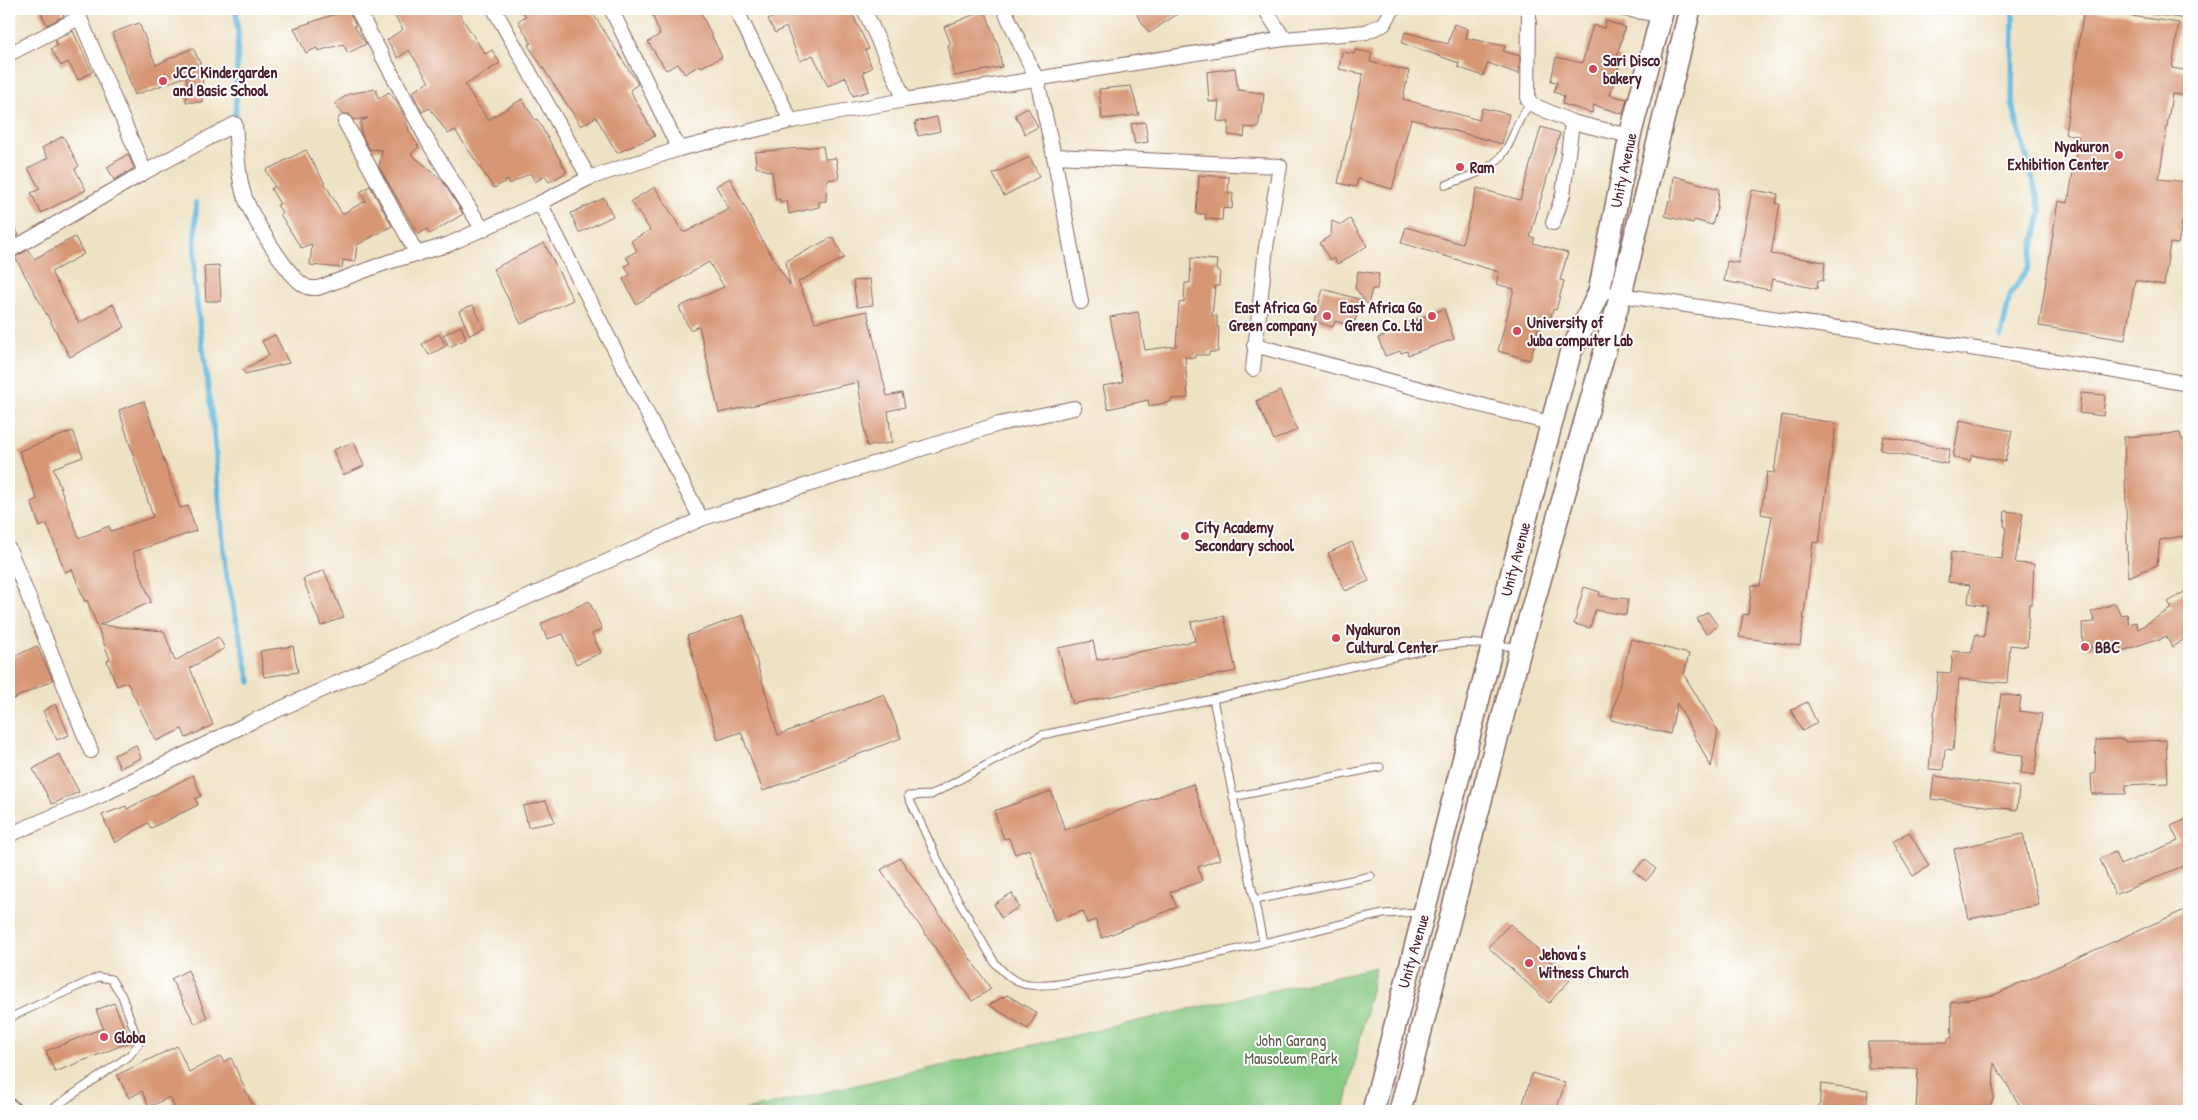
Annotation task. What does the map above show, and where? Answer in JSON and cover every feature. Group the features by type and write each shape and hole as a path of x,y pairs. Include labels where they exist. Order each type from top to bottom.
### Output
{"main road":[{"name":"Unity Avenue","path":"1400,1111 1521,647 1621,294 1690,9"},
{"name":"Unity Avenue","path":"1373,1111 1401,994 1424,912 1492,644 1553,424 1570,354 1598,292 1630,136 1662,13"}],"street":[{"path":"357,9 430,145 483,230"},
{"path":"494,9 589,178"},
{"path":"611,9 679,149"},
{"path":"736,9 791,121"},
{"path":"864,9 905,100"},
{"path":"1004,9 1037,80 1054,156 1081,302"},
{"path":"1265,9 1284,39"},
{"path":"9,251 145,172 235,124 243,193 272,247 296,278 307,288 318,288 388,262 448,245 540,203 589,178 679,149 791,121 905,100 1284,39 1366,32 1384,24 1393,9"},
{"path":"1529,9 1527,94 1531,104 1572,122 1630,136"},
{"path":"9,54 78,13 145,172"},
{"path":"345,122 417,254"},
{"path":"1553,222 1563,195 1572,122"},
{"path":"1054,156 1280,166 1266,247 1254,345 1253,369"},
{"path":"540,203 701,519"},
{"path":"1598,292 2069,363 2189,384"},
{"path":"1254,345 1553,424"},
{"path":"9,835 102,795 250,722 701,519 999,424 1074,408"},
{"path":"9,549 92,751"}],"lane":[{"path":"1604,9 1662,13"},
{"path":"2143,9 2189,15"},
{"path":"1446,186 1495,163 1504,154 1521,113 1531,104"},
{"path":"1424,912 1383,914 1159,968 1077,981 1030,985 1020,983 1004,974 995,963 951,888 908,796 931,795 1042,736 1213,699 1441,646 1466,643 1521,647"},
{"path":"1213,699 1263,942"},
{"path":"1233,797 1380,766"},
{"path":"1255,900 1371,876"},
{"path":"9,1018 98,977 111,979 122,996 138,1043 129,1056 49,1111"}],"green space":[{"name":"John Garang Mausoleum Park","path":"1376,967 1344,1111 742,1111"}],"building":[{"path":"39,9 60,9 64,16 47,25"},
{"path":"401,9 456,9 485,54 492,50 500,63 465,85 488,120 522,99 535,120 537,119 567,172 549,182 545,176 535,182 530,173 510,184 508,180 494,188 455,130 448,134 430,108 422,112 412,92 429,82 409,50 398,58 387,40 403,29 393,14"},
{"path":"521,9 590,9 638,84 630,90 655,136 617,153 596,117 581,126 528,45 531,43 518,21 526,16"},
{"path":"650,9 699,9 722,57 701,67 700,65 685,74 678,64 666,70 648,42 660,34"},
{"path":"790,9 850,9 869,49 865,50 872,68 863,72 869,91 853,96 846,77 828,86 813,55 800,61 786,27 775,33 768,19"},
{"path":"1133,9 1185,9 1149,33"},
{"name":"Nyakuron Exhibition Center","path":"2084,9 2179,23 2172,68 2189,71 2189,96 2172,94 2159,179 2188,182 2184,222 2182,222 2178,244 2170,243 2164,285 2135,280 2125,340 2039,326 2058,201 2068,203 2079,136 2065,134"},
{"path":"348,10 356,25 354,26 366,44 348,53 343,44 318,51 317,48 306,53 294,28"},
{"path":"985,10 999,49 1002,67 954,76 948,45 951,44 944,27"},
{"path":"1606,21 1625,27 1617,56 1621,57 1610,95 1627,99 1623,114 1594,105 1592,113 1562,104 1564,96 1554,92 1557,82 1551,81 1556,57 1582,63 1593,25 1604,28"},
{"path":"139,23 156,65 193,48 203,69 202,102 186,102 187,76 135,95 112,33"},
{"path":"1454,24 1468,29 1466,38 1505,46 1503,51 1520,56 1519,74 1488,63 1483,76 1458,67 1459,63 1402,43 1405,32 1448,44"},
{"path":"73,31 92,72 78,80 68,62 61,66 51,49 57,46 55,40"},
{"path":"1355,50 1372,53 1370,62 1409,71 1403,99 1479,120 1482,108 1509,114 1502,144 1411,119 1392,189 1358,179 1356,187 1338,183 1363,74 1339,69 1342,52 1354,54"},
{"path":"1235,68 1238,90 1264,93 1262,116 1260,115 1258,128 1245,127 1244,137 1228,135 1229,122 1217,121 1219,101 1209,102 1207,72"},
{"path":"1131,86 1139,115 1102,119 1099,89"},
{"path":"376,89 378,99 389,92 396,101 407,121 405,122 408,129 419,147 411,154 442,180 463,214 430,234 427,229 418,235 379,167 382,150 369,149 361,133 361,121 368,118 354,120 349,114 342,114 335,103 349,94"},
{"path":"1028,108 1038,127 1025,134 1015,115"},
{"path":"937,117 940,131 918,136 915,122"},
{"path":"1145,122 1148,142 1135,144 1131,124"},
{"path":"1541,127 1560,133 1530,237 1535,238 1533,243 1568,253 1560,280 1564,281 1556,310 1553,309 1550,321 1541,319 1530,360 1498,351 1514,289 1496,284 1499,272 1401,243 1406,227 1462,244 1477,188 1520,200"},
{"path":"63,136 79,166 75,169 86,190 41,213 31,193 40,189 28,168 48,158 42,148"},
{"path":"823,146 825,159 836,158 839,178 827,180 826,201 819,202 819,207 789,214 787,201 780,203 780,199 776,200 772,172 756,167 755,152"},
{"path":"306,150 342,214 366,201 360,192 370,186 392,226 357,245 355,262 343,260 342,268 310,265 312,244 301,248 280,214 282,212 277,205 280,204 271,189 275,187 266,170"},
{"path":"128,154 134,168 114,180 107,167"},
{"path":"1030,157 1039,177 1004,196 993,174"},
{"path":"1199,175 1229,177 1228,193 1233,193 1232,209 1223,208 1222,220 1205,219 1206,214 1196,214"},
{"path":"1674,176 1719,189 1717,208 1712,225 1694,220 1693,223 1665,216 1669,200 1671,201"},
{"path":"730,178 763,242 790,285 786,261 833,237 844,258 798,282 815,322 867,311 887,396 902,393 905,407 888,411 892,443 867,446 858,382 719,413 699,326 690,330 679,307 724,287 709,262 636,304 623,279 630,275 625,266 630,263 626,257 637,251 631,241 650,230 631,201 655,187 683,232 686,232 729,209 716,186"},
{"path":"1752,190 1778,194 1776,204 1780,204 1771,254 1825,262 1823,281 1818,280 1817,289 1772,279 1770,290 1724,281 1727,261 1738,263"},
{"path":"604,198 613,216 579,233 571,213"},
{"path":"9,219 19,235 9,241"},
{"path":"1350,219 1367,246 1338,264 1333,258 1330,260 1320,243 1331,235 1332,221 1341,225"},
{"path":"75,237 84,254 51,272 79,323 113,304 125,327 70,357 15,257 28,250 34,259"},
{"path":"544,243 573,300 521,324 493,269"},
{"path":"1191,258 1217,260 1216,270 1220,271 1219,286 1215,286 1212,316 1217,316 1217,327 1219,327 1218,352 1209,352 1209,355 1195,355 1195,358 1185,357 1188,398 1171,399 1171,402 1149,406 1148,400 1108,409 1103,386 1123,382 1110,317 1138,312 1145,350 1176,346 1179,303 1184,302 1185,283 1190,283"},
{"path":"219,265 221,301 206,301 204,266"},
{"path":"1358,271 1379,274 1377,289 1372,289 1368,305 1355,288"},
{"path":"870,279 873,305 857,307 853,281"},
{"path":"1323,289 1362,300 1355,321 1350,319 1348,325 1335,321 1333,327 1314,321"},
{"path":"473,305 484,328 470,335 459,311"},
{"path":"1444,309 1454,339 1408,355 1407,351 1401,353 1400,351 1385,356 1378,338 1416,325 1407,323"},
{"path":"461,326 466,339 449,347 443,335"},
{"path":"439,334 446,346 429,355 422,344"},
{"path":"275,335 289,363 245,374 243,370 269,355 262,341"},
{"path":"1280,391 1297,430 1274,440 1256,401"},
{"path":"2081,393 2105,395 2103,416 2079,413"},
{"path":"144,401 180,508 188,506 196,531 133,552 151,602 99,625 164,631 175,661 218,637 225,648 190,668 213,725 186,738 182,729 156,741 127,682 117,686 107,661 110,659 87,600 85,602 72,569 65,572 47,524 40,527 31,502 37,499 19,451 73,431 83,457 53,468 79,538 109,526 111,531 153,517 119,410"},
{"path":"1782,415 1836,423 1819,543 1813,542 1800,646 1739,637 1743,614 1748,615 1752,585 1760,586 1772,516 1761,514 1767,472 1774,473"},
{"path":"1960,420 2012,431 2005,462 1972,455 1970,461 1953,457"},
{"path":"2180,433 2182,440 2189,441 2189,535 2160,540 2157,565 2128,577 2124,437"},
{"path":"1883,436 1950,449 1947,464 1880,450"},
{"path":"354,442 364,466 343,475 333,450"},
{"path":"2005,511 2023,513 2015,563 2034,564 2032,604 2029,604 2027,647 2010,645 2007,683 1959,679 1953,750 1945,749 1943,770 1929,769 1938,672 1951,673 1953,651 1971,653 1976,634 1984,637 1987,606 1968,603 1970,585 1948,582 1951,552 2002,559 2006,527 2004,526"},
{"path":"1352,542 1369,581 1345,591 1328,553"},
{"path":"324,570 344,617 321,626 303,579"},
{"path":"1584,587 1600,592 1599,596 1628,599 1626,615 1595,610 1590,628 1574,624"},
{"path":"2189,589 2189,636 2172,647 2166,636 2158,641 2157,639 2122,651 2120,644 2083,648 2082,623 2095,622 2091,612 2115,603 2121,615 2127,614 2129,624 2136,622 2138,629 2172,608 2168,602"},
{"path":"589,601 602,629 592,634 601,653 576,664 563,634 547,639 541,624"},
{"path":"1708,612 1718,626 1706,634 1697,619"},
{"path":"743,615 778,735 884,694 901,738 763,791 741,732 718,740 687,636"},
{"path":"1224,616 1236,671 1073,704 1058,648 1093,641 1097,660 1195,641 1191,622"},
{"path":"1631,639 1689,654 1684,675 1718,731 1711,767 1677,703 1670,734 1611,720"},
{"path":"37,646 53,680 9,701 9,667 13,665 11,658"},
{"path":"293,646 298,672 264,677 260,651"},
{"path":"2001,694 2021,697 2019,711 2042,714 2035,775 2021,773 2023,755 1993,752"},
{"path":"1807,702 1817,723 1802,731 1791,710"},
{"path":"55,704 69,735 57,740 43,711"},
{"path":"2124,739 2125,742 2166,740 2168,783 2126,785 2126,794 2092,794 2091,774 2095,774 2096,740"},
{"path":"136,745 141,758 120,768 114,755"},
{"path":"59,754 79,792 52,804 33,769"},
{"path":"193,775 201,796 195,799 198,805 151,828 148,823 115,843 102,815 126,806 127,809"},
{"path":"1934,776 2019,787 2017,810 1931,799"},
{"path":"1193,784 1220,859 1198,867 1202,881 1170,892 1177,907 1102,938 1095,920 1087,923 1083,911 1055,921 1029,849 1015,854 1009,838 1004,839 994,811 1051,791 1065,830"},
{"path":"546,801 555,822 528,827 523,806"},
{"path":"2189,818 2189,867 2188,864 2115,895 2100,859 2115,852 2120,865 2178,841 2171,826"},
{"path":"1909,832 1929,866 1913,876 1892,842"},
{"path":"2023,834 2039,905 1969,919 1954,849"},
{"path":"900,858 991,989 972,1001 881,870"},
{"path":"1645,859 1656,869 1646,881 1634,871"},
{"path":"1012,893 1019,907 1001,918 994,904"},
{"path":"2189,908 2189,1111 2023,1111 1994,1063 1993,1099 1988,1111 1916,1111 1918,1069 1868,1068 1868,1042 1948,1042 1948,1038 1952,1038 1951,1002 1994,995"},
{"name":"Jehova's Witness Church","path":"1510,924 1570,980 1549,1003 1488,947"},
{"path":"188,970 207,1018 195,1024 171,979"},
{"path":"1007,995 1037,1013 1028,1029 989,1005"},
{"name":"Globa","path":"114,1003 130,1042 55,1072 46,1051 103,1028 96,1010"},
{"path":"177,1046 189,1072 221,1056 223,1062 231,1058 255,1111 176,1111 170,1097 149,1107 142,1091 129,1098 117,1075"},
{"path":"1532,1073 1565,1083 1556,1111 1521,1111"},
{"path":"1821,1084 1868,1090 1866,1111 1819,1111"}],"waterway":[{"path":"235,124 238,35 236,9"},
{"path":"2001,336 2010,295 2029,267 2041,211 2012,103 2013,9"},
{"path":"196,203 194,281 214,433 225,569 250,682"}],"place":[{"name":"Sari Disco bakery","path":"1593,69"},
{"name":"JCC Kindergarden and Basic School","path":"163,81"},
{"name":"Nyakuron Exhibition Center","path":"2119,155"},
{"name":"Ram","path":"1460,167"},
{"name":"East Africa Go Green company","path":"1327,316"},
{"name":"East Africa Go Green Co. Ltd","path":"1432,316"},
{"name":"University of Juba computer Lab","path":"1517,331"},
{"name":"City Academy Secondary school","path":"1185,536"},
{"name":"Nyakuron Cultural Center","path":"1336,638"},
{"name":"BBC","path":"2085,647"},
{"name":"Jehova's Witness Church","path":"1529,963"},
{"name":"Globa","path":"104,1037"}]}
